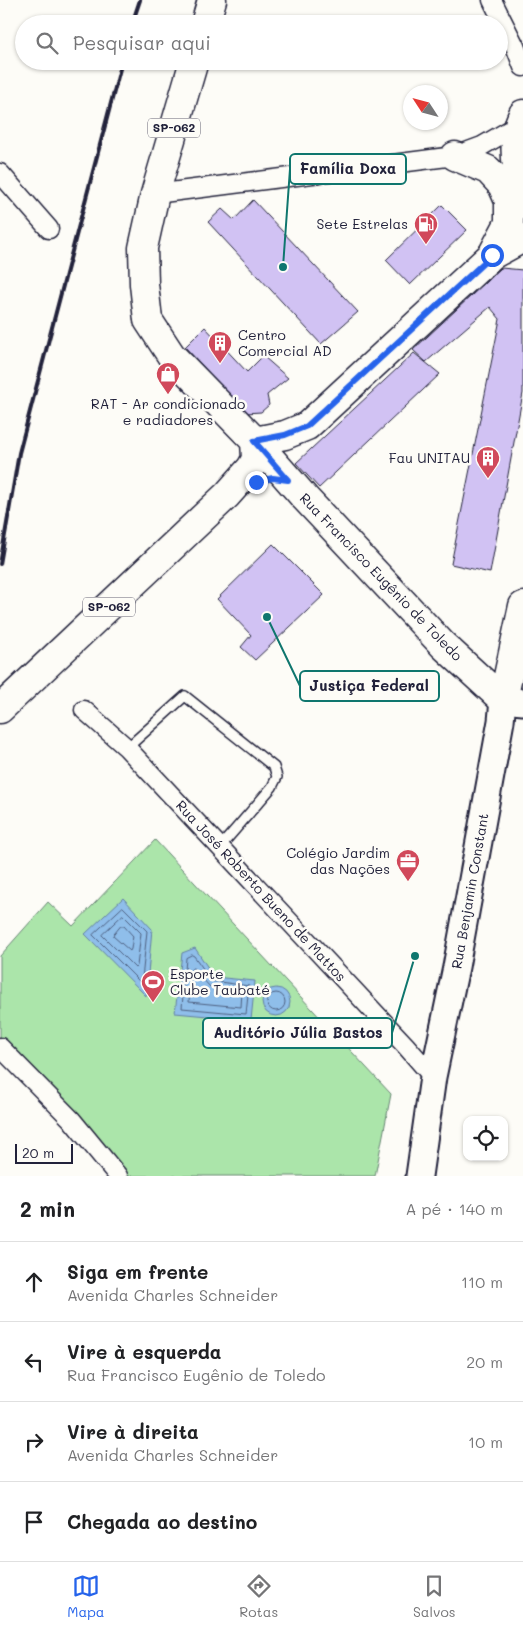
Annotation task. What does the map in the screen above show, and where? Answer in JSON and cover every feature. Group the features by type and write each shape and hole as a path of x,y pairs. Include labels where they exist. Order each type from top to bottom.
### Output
{"main road":[{"path":"208,15 212,0"},
{"name":"SP-062","path":"155,194 191,70"},
{"path":"521,119 515,152 523,185"},
{"path":"455,156 488,170 502,185 509,201 509,223 492,255"},
{"name":"Rua Francisco Eugênio de Toledo","path":"155,194 143,248 144,284 148,320 171,355 254,441 288,480 443,645 478,676 513,701"},
{"path":"222,500 251,468 256,459 254,441 285,435 307,426 492,255 523,238"},
{"path":"222,500 256,482 273,478 288,480"},
{"name":"SP-062","path":"0,709 222,500"},
{"name":"Rua Benjamin Constant","path":"419,1176 433,1077 458,958 501,721 513,701 523,606"},
{"path":"478,676 516,674"}],"street":[{"path":"492,0 500,15"},
{"path":"508,32 523,67"},
{"path":"155,194 455,156 482,146 521,119"},
{"path":"0,172 49,229"},
{"name":"Rua José Roberto Bueno de Mattos","path":"84,710 127,748 433,1077"},
{"path":"4,1059 71,1119 118,1176"}],"lane":[{"path":"127,748 185,696 274,767 277,777 272,787 220,847"}],"green space":[{"name":"Esporte Clube Taubaté","path":"155,840 391,1094 375,1176 127,1176 0,1051 0,956 48,902 73,926"}],"water":[{"path":"123,898 152,929 146,996 85,934"},
{"path":"195,948 214,977 255,981 251,1020 175,1013 182,953"},
{"path":"276,988 286,992 290,1002 286,1012 276,1016 266,1012 262,1002 266,992"}],"building":[{"path":"253,200 358,312 321,344 208,222 222,209 234,220"},
{"name":"Sete Estrelas","path":"442,205 467,230 410,285 386,260"},
{"name":"Fau UNITAU","path":"501,268 523,270 523,393 490,573 451,564 500,319 490,307 426,362 413,350"},
{"name":"Centro Comercial AD","path":"205,327 247,372 263,356 288,378 267,395 269,405 261,412 246,413 185,347"},
{"path":"414,353 440,374 319,488 296,463"},
{"path":"273,544 324,595 255,660 241,647 251,635 217,599"}],"railway":[{"path":"135,15 140,0"},
{"path":"0,564 19,453 120,70"}],"place":[{"name":"Sete Estrelas","path":"426,245"},
{"name":"Família Doxa","path":"283,267"},
{"name":"Centro Comercial AD","path":"220,364"},
{"name":"RAT - Ar condicionado e radiadores","path":"168,395"},
{"name":"Fau UNITAU","path":"488,479"},
{"name":"Justiça Federal","path":"267,617"},
{"name":"Colégio Jardim das Nações","path":"408,882"},
{"name":"Auditório Júlia Bastos","path":"415,956"},
{"name":"Esporte Clube Taubaté","path":"153,1003"}],"route":[{"path":"256,482 273,478 288,480 254,441 285,435 307,426 492,255"}]}
